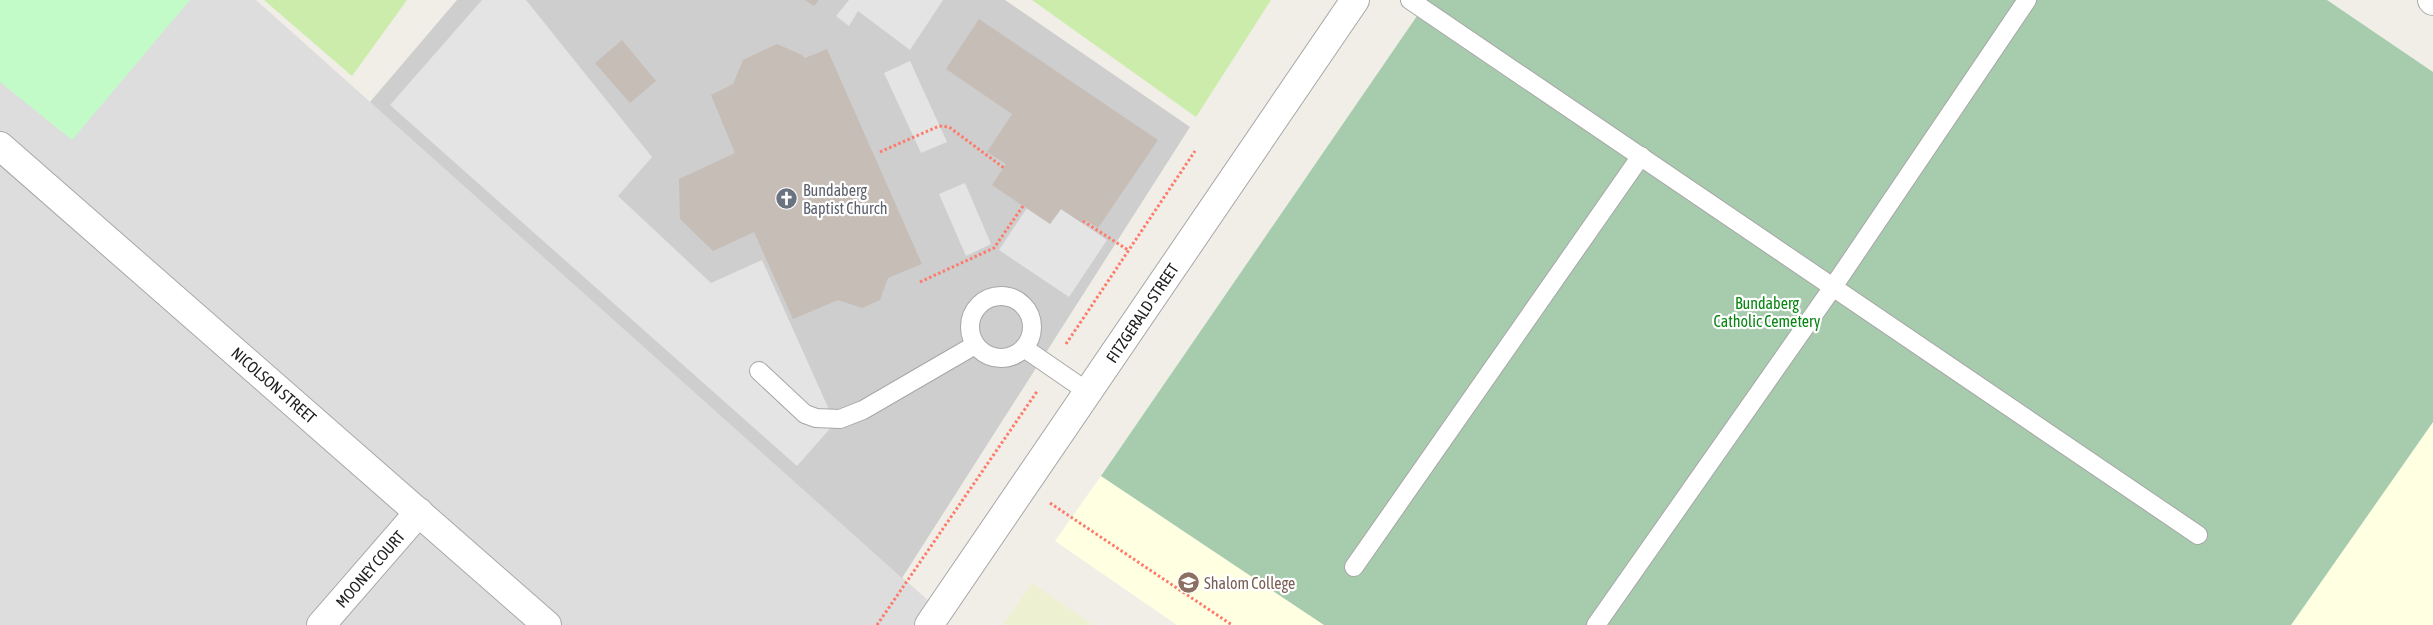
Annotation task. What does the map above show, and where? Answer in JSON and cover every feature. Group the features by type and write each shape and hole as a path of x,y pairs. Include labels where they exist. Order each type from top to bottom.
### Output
{"street":[{"name":"FITZGERALD STREET","path":"929,625 1355,0"},
{"name":"NICOLSON STREET","path":"0,146 547,625"},
{"name":"MOONEY COURT","path":"321,625 419,512"}],"lane":[{"path":"1410,0 2198,535"},
{"path":"1596,625 1833,287 2027,0"},
{"path":"1354,567 1641,156"},
{"path":"1000,296 1009,297 1018,302 1028,314 1032,329 1029,340 1024,348 1008,358 990,356 975,345 971,336 971,317 983,302 1000,296"},
{"path":"759,371 805,414 816,418 840,419 863,410 975,345"},
{"path":"1024,348 1088,392"}],"path":[{"path":"880,152 939,126 949,126 1004,168"},
{"path":"877,625 1052,367 1194,151"},
{"path":"920,282 994,248 1023,206"},
{"path":"1083,221 1128,250"},
{"path":"1047,501 1232,625"}],"shaded area":[{"path":"0,0 256,0 940,611 929,625 0,625"},
{"path":"457,0 1005,0 1190,127 902,578 370,102"},
{"path":"482,0 526,0 652,157 618,196 711,283 762,260 835,423 797,466 390,105"},
{"path":"849,0 943,0 910,50 858,11 849,26 836,16"},
{"path":"910,61 947,142 921,153 884,73"},
{"path":"965,183 991,244 966,256 939,194"},
{"path":"1027,208 1050,224 1061,209 1107,240 1069,297 999,250"},
{"path":"2433,422 2433,625 2291,625"},
{"name":"Shalom College","path":"1101,476 1324,625 1177,625 1055,541"},
{"path":"1032,583 1093,625 1003,625"}],"green space":[{"path":"0,0 190,0 72,140 0,82"},
{"path":"264,0 407,0 352,76"},
{"path":"1032,0 1271,0 1196,117"},
{"name":"Bundaberg Catholic Cemetery","path":"1428,0 2327,0 2433,72 2433,422 2291,625 1324,625 1101,476"}],"building":[{"path":"805,0 819,0 814,6"},
{"path":"979,19 1158,140 1098,228 1084,219 1082,223 1061,209 1050,224 992,185 1006,164 987,152 1012,114 946,69"},
{"path":"622,40 656,81 630,103 595,63"},
{"name":"Bundaberg Baptist Church","path":"777,44 805,58 827,49 922,264 888,278 880,300 862,308 838,300 793,319 754,232 713,251 680,219 679,179 735,153 711,95 733,84 743,60"}],"place":[{"name":"Bundaberg Baptist Church","path":"787,199"},
{"name":"Shalom College","path":"1188,583"}]}
